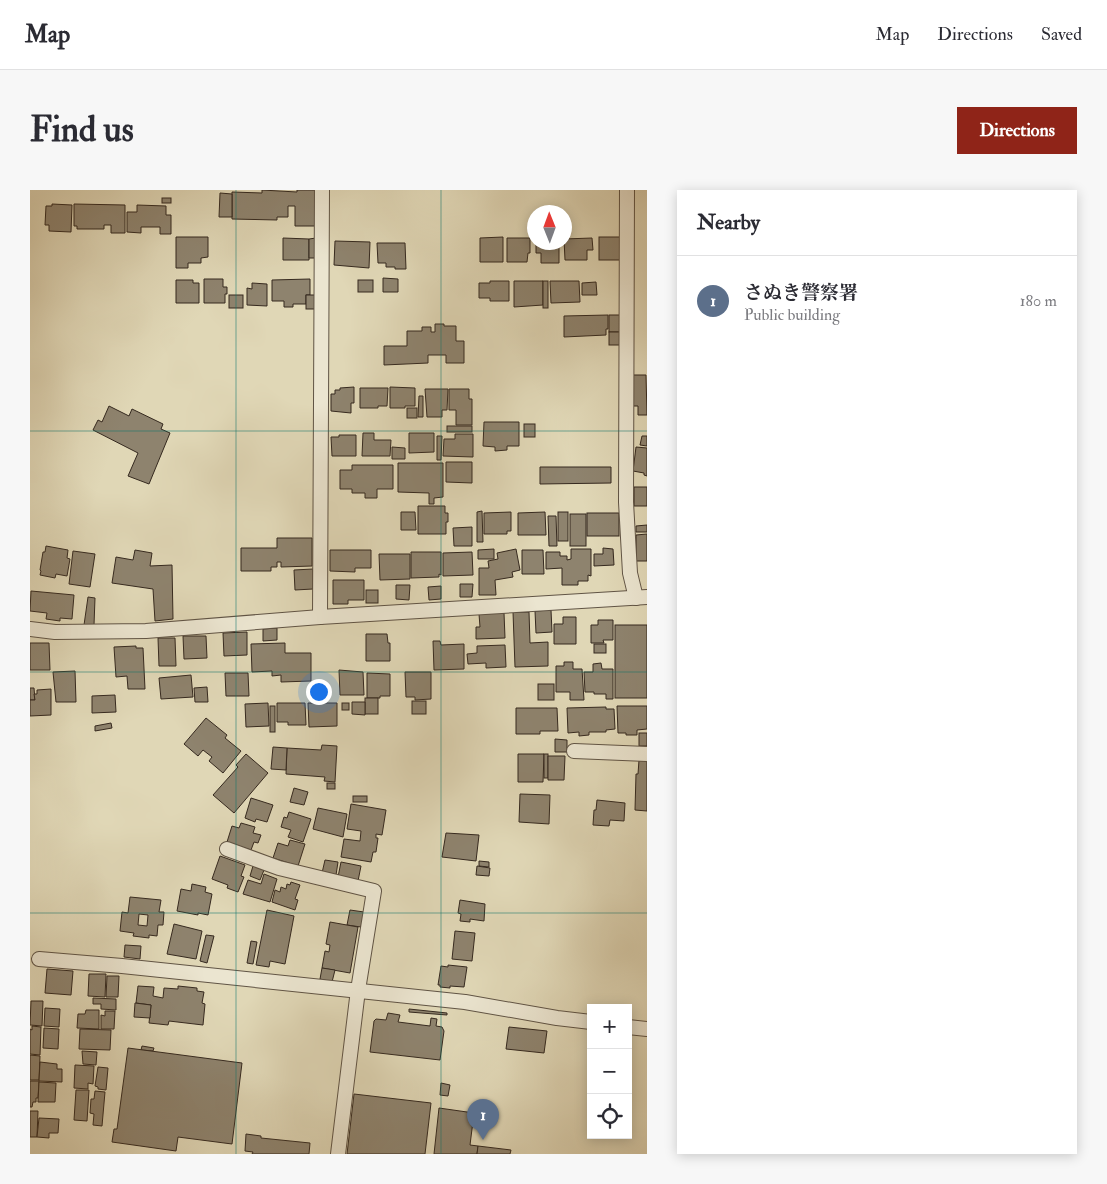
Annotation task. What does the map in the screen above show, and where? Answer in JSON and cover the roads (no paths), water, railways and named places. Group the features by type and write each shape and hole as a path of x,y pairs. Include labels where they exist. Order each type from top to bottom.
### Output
{"street":[{"path":"320,617 322,190"},
{"path":"30,629 55,632 137,632 320,617 642,597 630,573 626,502 628,190"},
{"path":"574,751 647,754"},
{"path":"227,849 279,868 374,891 358,990 338,1154"},
{"path":"39,959 465,1002 587,1022"},
{"path":"632,1027 647,1029"}],"place":[{"name":"さぬき警察署","path":"483,1140"}]}
